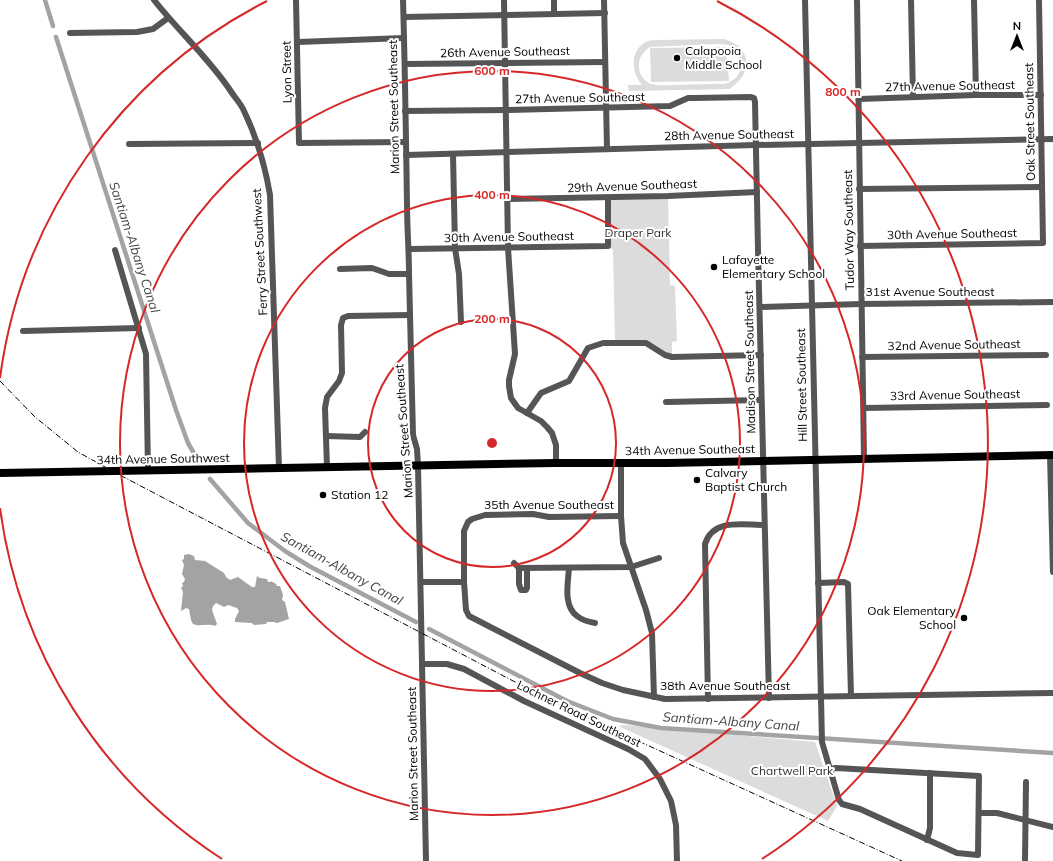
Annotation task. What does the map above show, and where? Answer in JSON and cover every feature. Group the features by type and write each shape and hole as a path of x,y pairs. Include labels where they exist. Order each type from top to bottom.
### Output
{"main road":[{"name":"34th Avenue Southeast","path":"327,467 556,463 666,463 1051,455"},
{"name":"34th Avenue Southwest","path":"0,474 327,467"}],"street":[{"name":"Ferry Street Southwest","path":"154,0 168,18 222,77 244,110 258,143 265,165 270,195 278,468"},
{"name":"Lyon Street","path":"296,0 299,143 406,142"},
{"name":"Marion Street Southeast","path":"403,0 407,206 410,249 409,274 412,435 417,449 418,466 426,861"},
{"path":"504,0 508,248 515,354 509,380 509,391 518,408 541,421 552,433 556,445 556,463"},
{"path":"554,0 554,14"},
{"path":"604,0 607,149"},
{"name":"Hill Street Southeast","path":"805,0 822,742 839,800 842,804 855,807 957,853 978,855 978,813"},
{"name":"Tudor Way Southeast","path":"857,0 864,459"},
{"path":"911,0 913,97"},
{"path":"974,0 976,95"},
{"name":"Oak Street Southeast","path":"1039,0 1043,243"},
{"path":"404,17 605,13"},
{"path":"70,33 137,32 153,28 168,18"},
{"path":"298,42 404,38"},
{"name":"26th Avenue Southeast","path":"405,64 605,62"},
{"name":"27th Avenue Southeast","path":"859,99 976,95 1041,95"},
{"name":"27th Avenue Southeast","path":"405,111 670,106 688,98 754,98"},
{"name":"Madison Street Southeast","path":"754,98 769,698"},
{"name":"28th Avenue Southeast","path":"406,155 756,145 1053,139"},
{"path":"129,144 258,143"},
{"path":"453,154 455,248 459,274 461,322"},
{"path":"859,189 1042,187"},
{"name":"29th Avenue Southeast","path":"507,199 608,198 757,192"},
{"name":"30th Avenue Southeast","path":"410,249 608,246 608,198"},
{"name":"30th Avenue Southeast","path":"860,246 1043,243"},
{"path":"115,250 139,328 147,360 148,471"},
{"path":"340,269 372,268 389,274 409,274"},
{"name":"31st Avenue Southeast","path":"760,307 861,304 1053,302"},
{"path":"327,467 324,408 327,397 339,382 342,373 341,325 343,318 348,316 410,315"},
{"path":"23,331 139,328"},
{"path":"527,413 541,393 569,381 588,348 603,343 646,343 665,355 672,357 761,355"},
{"name":"32nd Avenue Southeast","path":"862,356 1046,355"},
{"path":"666,402 761,400"},
{"name":"33rd Avenue Southeast","path":"864,408 1047,405"},
{"path":"326,436 360,437 365,432"},
{"path":"1051,455 1053,572"},
{"path":"622,463 621,516 623,543 652,633 654,697"},
{"name":"35th Avenue Southeast","path":"464,582 464,531 468,522 478,516 533,514 549,517 621,516"},
{"path":"708,700 705,544 707,537 717,527 726,525 764,525"},
{"path":"514,563 519,568 631,567 659,558"},
{"path":"519,568 519,588 520,590 524,591 527,588 527,568"},
{"path":"568,568 568,599 571,609 577,616 595,623"},
{"path":"421,582 464,582"},
{"name":"38th Avenue Southeast","path":"464,582 466,610 469,616 580,674 623,690 654,697 665,699 708,700 1053,693"},
{"path":"818,583 844,582 848,584 851,696"},
{"name":"Lochner Road Southeast","path":"422,664 447,664 464,669 524,701 628,749 645,760 660,779 671,801 676,825 677,861"},
{"path":"830,769 836,768 978,776 978,813 997,813 1053,827"},
{"path":"927,840 930,828 930,773"},
{"path":"1024,861 1026,782"}],"green space":[{"path":"724,39 740,48 746,61 746,69 743,76 729,89 629,91 628,85 642,85 636,74 634,61 638,49 648,41","holes":["717,44 728,45 739,56 741,67 740,72 733,80 727,83 654,85 646,81 642,77 639,70 640,58 650,47"]},
{"path":"726,47 729,81 651,82 650,48"},
{"name":"Draper Park","path":"668,196 670,285 675,286 677,341 672,342 672,357 646,343 615,343 613,250 608,246 608,198"},
{"name":"Chartwell Park","path":"626,725 815,742 837,806 828,821 618,726"}],"shaded area":[{"path":"189,554 194,556 195,560 205,561 224,573 230,580 238,577 252,587 255,587 257,576 267,579 268,582 271,581 277,586 280,586 283,595 282,600 285,602 289,619 277,623 267,622 266,624 254,625 252,623 235,622 239,611 237,608 228,605 224,607 216,603 212,610 217,624 215,626 193,624 189,609 186,608 181,611 183,592 181,588 185,579 182,574 184,565 182,560 184,559 184,555"}],"waterway":[{"name":"Santiam-Albany Canal","path":"45,0 53,26"},
{"name":"Santiam-Albany Canal","path":"56,37 176,410 188,443 199,462"},
{"name":"Santiam-Albany Canal","path":"210,479 248,523 285,551 309,566 416,622"},
{"name":"Santiam-Albany Canal","path":"429,629 567,701 613,719 661,728 1053,753"}],"railway":[{"path":"0,381 35,417 78,452 114,472 559,705 902,861"}],"place":[{"name":"Calapooia Middle School","path":"677,58"},
{"name":"Lafayette Elementary School","path":"714,267"},
{"name":"Calvary Baptist Church","path":"697,480"},
{"name":"Station 12","path":"323,495"},
{"name":"Oak Elementary School","path":"964,618"}]}
